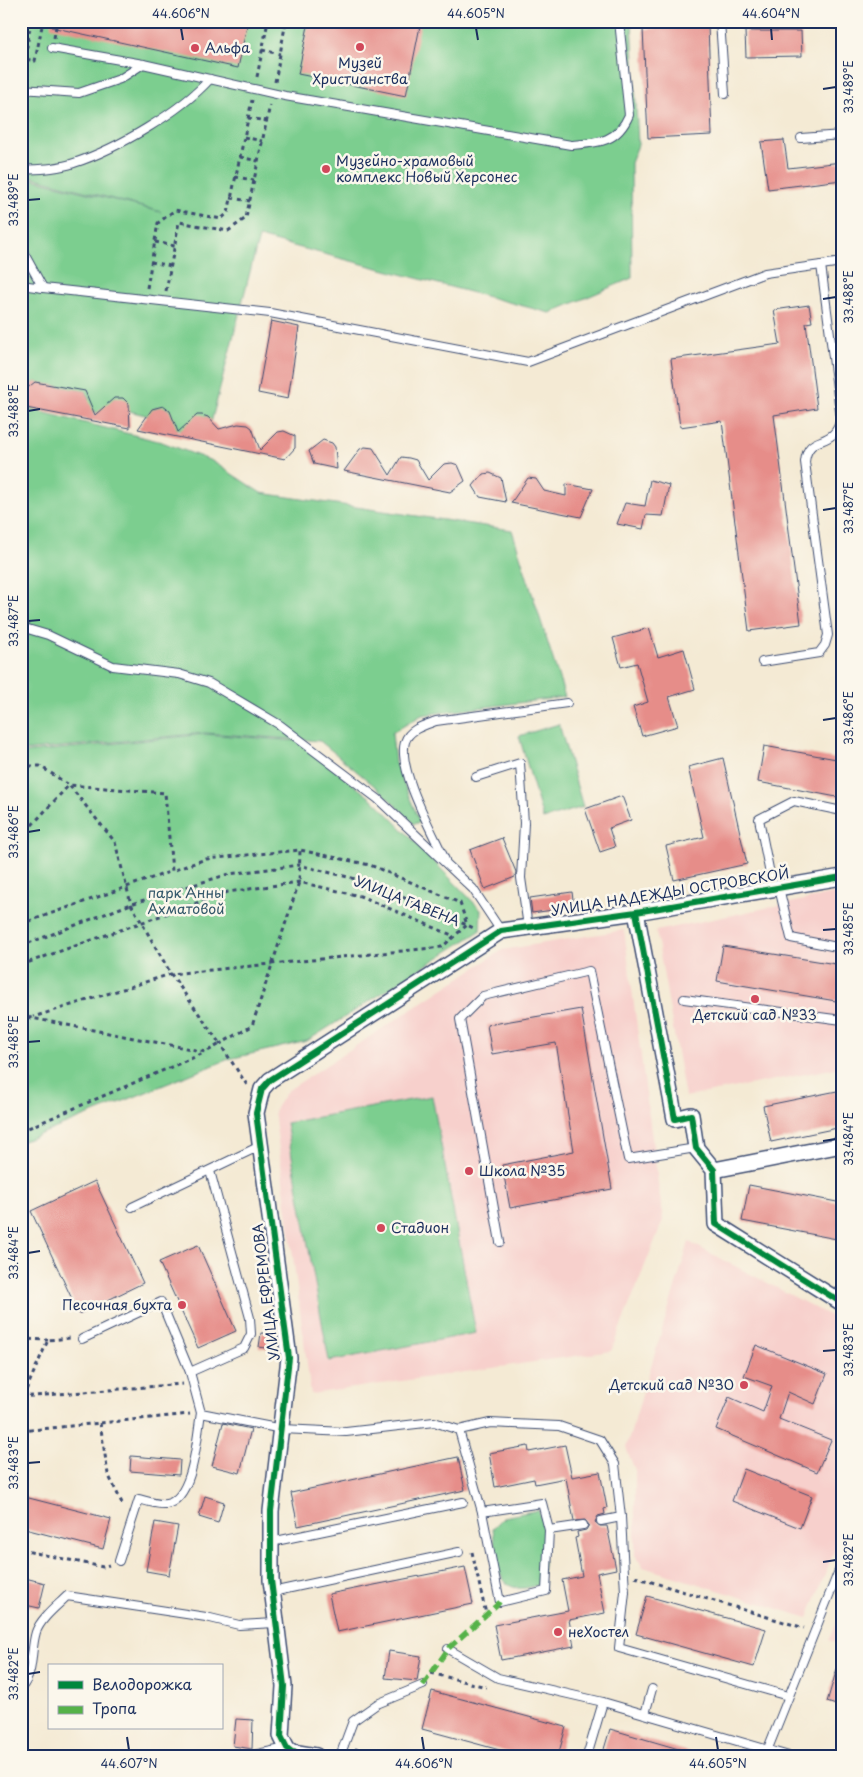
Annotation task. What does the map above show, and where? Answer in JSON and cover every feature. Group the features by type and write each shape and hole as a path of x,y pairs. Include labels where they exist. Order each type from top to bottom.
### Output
{"street":[{"name":"УЛИЦА НАДЕЖДЫ ОСТРОВСКОЙ","path":"496,934 528,927 636,912 842,877"},
{"path":"636,912 675,1118 691,1115 696,1148 714,1170 716,1224 842,1303"},
{"path":"258,1100 270,1080 496,934"},
{"name":"УЛИЦА ЕФРЕМОВА","path":"258,1100 256,1112 260,1146 289,1358 271,1511 272,1592 284,1686 281,1736 286,1748"},
{"path":"714,1170 842,1145"},
{"path":"286,1748 298,1754 316,1756"}],"lane":[{"path":"52,48 143,64 273,93 571,145 611,139 623,128 629,115 619,21"},
{"path":"720,21 725,94"},
{"path":"21,89 79,93 120,79 143,64"},
{"path":"21,170 58,167 89,157 162,118 196,95 210,79"},
{"path":"801,138 842,135"},
{"path":"21,248 43,288"},
{"path":"21,285 270,313 528,362 765,273 842,262"},
{"path":"762,662 819,653 825,645 828,635 805,462 806,453 810,446 829,439 838,428 840,419 821,265"},
{"path":"21,627 48,635 113,666 179,674 209,683 280,724 378,799 473,889 496,934"},
{"path":"446,864 408,776 403,759 406,740 418,726 436,721 567,703"},
{"path":"476,777 520,763 524,823 521,878 528,927"},
{"path":"842,811 794,801 759,819 776,888 791,938 842,948"},
{"path":"500,1242 460,1019 484,996 589,971 628,1158 696,1148"},
{"path":"684,999 842,1020"},
{"path":"132,1207 260,1146"},
{"path":"190,1372 244,1348 251,1334 250,1318 210,1170"},
{"path":"82,1339 161,1302 190,1372 201,1413 188,1483 180,1496 166,1504 138,1499 119,1561"},
{"path":"201,1413 282,1429 346,1432 434,1422 459,1430 490,1423 560,1426 600,1440 615,1464 622,1517 625,1574 619,1648 788,1696"},
{"path":"459,1430 482,1512 500,1602 546,1591 550,1530 542,1503 482,1512"},
{"path":"271,1542 463,1502"},
{"path":"601,1521 622,1517"},
{"path":"550,1530 583,1525"},
{"path":"272,1592 459,1552"},
{"path":"766,1753 842,1563"},
{"path":"21,1688 28,1681 36,1631 49,1613 67,1596 206,1617 239,1625 276,1623"},
{"path":"448,1649 498,1678 603,1702 766,1753 789,1756"},
{"path":"340,1756 353,1721 377,1704 423,1685"},
{"path":"645,1714 652,1689"},
{"path":"587,1756 603,1702"},
{"path":"247,1756 286,1748"}],"path":[{"path":"31,21 25,59 35,61 43,21"},
{"path":"145,299 158,223 175,210 221,219 228,213 268,21"},
{"path":"164,302 179,222 228,231 246,218 273,93 286,21"},
{"path":"262,50 280,54"},
{"path":"248,118 266,121"},
{"path":"244,137 262,141"},
{"path":"240,158 258,161"},
{"path":"236,177 254,180"},
{"path":"231,198 250,201"},
{"path":"155,242 175,246"},
{"path":"151,262 171,266"},
{"path":"21,766 40,766 69,785 115,842 131,904 170,974 258,1100"},
{"path":"21,837 69,785"},
{"path":"69,785 165,792 172,871"},
{"path":"21,1131 206,1052 252,1026 299,882 300,850"},
{"path":"21,924 206,859 300,850 370,865 460,903 467,924 442,947 170,974 32,1017"},
{"path":"21,965 228,892 299,882 360,896 454,936"},
{"path":"21,1016 206,1052"},
{"path":"21,1339 82,1339"},
{"path":"48,1340 22,1397 193,1384"},
{"path":"21,1432 201,1413"},
{"path":"100,1423 108,1474 122,1503 136,1507"},
{"path":"459,1552 472,1549 486,1614"},
{"path":"21,1550 103,1567"},
{"path":"625,1574 815,1631"},
{"path":"431,1673 454,1679"},
{"path":"343,1747 386,1756"}],"shaded area":[{"name":"Детский сад №33","path":"842,892 842,1067 685,1097 656,931"},
{"name":"Школа №35","path":"624,930 663,1220 611,1351 311,1394 274,1111 287,1091 502,950"},
{"name":"Детский сад №30","path":"689,1242 842,1322 842,1531 808,1618 643,1567 635,1555 635,1470 626,1448"},
{"path":"842,1611 842,1645 829,1640"}],"green space":[{"name":"Музейно-храмовый комплекс Новый Херсонес","path":"21,21 632,21 638,145 631,163 632,278 550,313 259,237 211,423 208,417 198,415 192,431 168,427 171,418 168,408 155,407 149,416 129,411 126,401 114,398 108,405 107,415 84,409 89,399 85,391 35,382 26,389 26,401 21,400 21,176 161,212 21,174"},
{"path":"21,407 162,442 212,461 261,493 512,530 565,697 422,715 392,733 395,763 420,822 414,824 383,793 320,741 205,733 21,751"},
{"path":"559,724 583,807 543,819 519,736"},
{"name":"парк Анны Ахматовой","path":"205,734 298,741 377,803 481,910 480,931 307,1041 229,1059 21,1142 21,753"},
{"name":"Стадион","path":"432,1096 476,1333 329,1361 286,1123"},
{"path":"538,1510 546,1530 541,1584 526,1588 515,1587 507,1583 501,1575 493,1528 504,1517"}],"building":[{"name":"Альфа","path":"51,21 201,21 213,24 214,21 248,21 238,68 51,27"},
{"name":"Музей Христианства","path":"309,21 421,21 406,96 298,74"},
{"path":"708,26 712,135 648,138 643,29"},
{"path":"745,31 801,31 802,56 746,57"},
{"path":"784,140 788,168 842,162 842,180 768,189 761,142"},
{"path":"809,305 812,322 806,323 817,408 774,415 801,624 749,631 722,421 680,427 671,359 780,344 774,310"},
{"path":"271,321 299,327 288,399 258,393"},
{"path":"35,382 85,391 95,415 114,398 123,398 129,404 130,428 21,407 26,389"},
{"path":"163,406 170,411 178,432 197,415 202,415 208,417 219,429 238,424 248,425 252,428 260,450 278,432 284,431 295,436 295,448 285,459 138,429 152,409"},
{"path":"323,440 332,443 335,447 337,469 314,464 309,451"},
{"path":"365,447 373,448 390,475 401,457 416,460 428,480 444,464 452,463 458,465 465,481 450,492 344,471 360,449"},
{"path":"490,473 501,478 506,502 480,497 473,486 483,474"},
{"path":"528,478 536,479 544,491 566,496 566,484 593,489 581,517 511,503"},
{"path":"650,480 669,485 663,516 646,515 643,529 617,524 625,503 645,506"},
{"path":"649,628 658,657 684,649 695,689 669,697 678,726 642,736 633,707 648,702 637,663 621,667 613,638"},
{"path":"764,746 842,760 842,798 758,782"},
{"path":"723,758 747,864 674,880 666,846 704,837 688,767"},
{"path":"622,796 631,820 609,828 615,847 600,852 585,809"},
{"path":"502,838 516,872 515,877 485,889 470,850"},
{"path":"572,892 574,907 532,913 530,898"},
{"path":"723,946 842,965 842,1002 717,981"},
{"path":"581,1009 612,1189 510,1208 502,1165 574,1151 556,1043 492,1054 487,1025"},
{"path":"842,1090 842,1127 771,1142 763,1106"},
{"path":"95,1181 143,1283 79,1314 31,1211"},
{"path":"749,1185 842,1203 842,1240 742,1221"},
{"path":"198,1245 236,1331 198,1348 159,1262"},
{"path":"261,1333 274,1334 272,1349 259,1347"},
{"path":"756,1345 827,1374 815,1404 788,1392 779,1419 831,1440 817,1472 716,1429 729,1397 763,1412 772,1386 744,1376"},
{"path":"223,1423 251,1429 240,1473 212,1466"},
{"path":"565,1445 572,1477 600,1472 607,1508 604,1509 605,1514 598,1516 595,1522 600,1526 607,1526 616,1569 597,1573 605,1613 569,1620 574,1646 501,1660 494,1625 568,1611 562,1580 582,1576 575,1538 578,1537 577,1532 586,1530 589,1525 585,1520 574,1521 566,1478 535,1484 534,1479 495,1487 489,1453 528,1446 529,1452"},
{"path":"131,1456 180,1460 179,1475 130,1471"},
{"path":"458,1457 465,1490 298,1526 291,1493"},
{"path":"744,1469 812,1496 800,1528 732,1501"},
{"path":"21,1496 111,1519 103,1549 21,1528"},
{"path":"205,1496 224,1502 218,1523 199,1517"},
{"path":"155,1522 178,1526 169,1575 146,1571"},
{"path":"465,1567 473,1604 337,1632 329,1594"},
{"path":"21,1577 45,1583 39,1608 21,1604"},
{"path":"647,1596 766,1629 754,1667 636,1634"},
{"path":"389,1651 421,1656 417,1681 385,1678"},
{"path":"838,1665 842,1666 842,1707 827,1702"},
{"path":"432,1691 566,1727 558,1756 522,1756 422,1729"},
{"path":"236,1719 253,1720 252,1749 233,1746"},
{"path":"610,1729 689,1752 689,1756 602,1756"}],"marked path":[{"path":"423,1685 448,1649 500,1602"}],"cycle path":[{"path":"316,1756 292,1752 287,1748 281,1736 284,1686 271,1580 271,1511 289,1358 256,1113 262,1089 270,1080 501,931 636,912 842,877"},
{"path":"636,912 675,1119 691,1115 696,1148 714,1170 716,1224 842,1303"}],"place":[{"name":"Музей Христианства","path":"360,47"},
{"name":"Альфа","path":"195,48"},
{"name":"Музейно-храмовый комплекс Новый Херсонес","path":"326,169"},
{"name":"Детский сад №33","path":"755,999"},
{"name":"Школа №35","path":"469,1171"},
{"name":"Стадион","path":"381,1228"},
{"name":"Песочная бухта","path":"182,1305"},
{"name":"Детский сад №30","path":"744,1385"},
{"name":"неХостел","path":"558,1632"}]}
